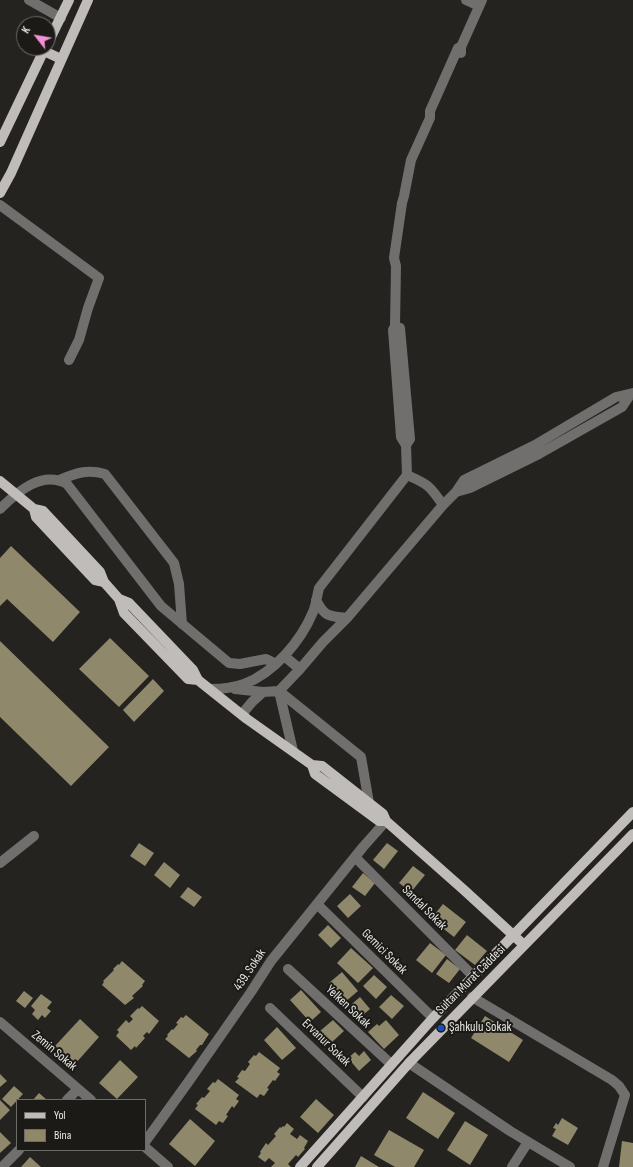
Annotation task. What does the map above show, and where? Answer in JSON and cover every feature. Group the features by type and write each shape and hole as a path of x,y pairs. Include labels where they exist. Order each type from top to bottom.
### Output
{"main road":[{"path":"56,28 69,0"},
{"path":"0,193 11,173 88,0"},
{"path":"56,55 61,59"},
{"path":"0,142 42,56"},
{"path":"0,481 34,509 43,511 53,521 100,572 104,582 119,599 129,603 193,670 198,680 312,766 315,774 379,821 386,821"},
{"path":"312,766 322,766 383,814 386,821 524,945"},
{"name":"Sultan Murat Caddesi","path":"300,1167 433,1018 633,812"},
{"name":"Sultan Murat Caddesi","path":"318,1167 409,1063 633,834"}],"street":[{"path":"29,0 61,18"},
{"path":"210,689 227,688 245,684 269,670 284,656 296,642 306,625 313,611 319,588 407,475 406,445 410,439 400,328 395,326 396,266 400,258 407,204 404,196 412,160 430,118 435,113 462,52 461,47 480,3 466,0"},
{"path":"0,205 99,278 88,308 79,340 69,360"},
{"path":"227,688 263,692 279,691 323,642 347,618 444,504 456,492 464,480 535,445 616,397 631,394"},
{"path":"0,509 16,493 28,485 45,480 59,480 76,473 94,471 105,474 174,563 179,584 182,624"},
{"path":"407,475 431,487 444,504"},
{"path":"59,480 67,484 161,606 182,624 229,663 240,664 266,659 276,664"},
{"path":"316,600 322,611 331,616 347,618"},
{"path":"284,656 300,669"},
{"path":"279,691 293,751"},
{"path":"279,691 361,758 369,803"},
{"path":"242,714 263,692"},
{"name":"439. Sokak","path":"146,1141 252,992 271,961 386,821"},
{"path":"0,863 34,836"},
{"name":"Sandal Sokak","path":"356,857 474,977"},
{"name":"Gemici Sokak","path":"317,904 433,1018"},
{"name":"Yelken Sokak","path":"288,969 391,1064"},
{"path":"472,997 612,1080 619,1086 625,1095 603,1167"},
{"name":"Ervanur Sokak","path":"270,1008 363,1097"},
{"name":"Zemin Sokak","path":"0,1022 90,1099"},
{"path":"409,1063 528,1142 570,1167"},
{"path":"68,1099 78,1088"},
{"path":"512,1167 528,1142"},
{"path":"146,1148 168,1167"},
{"path":"2,1167 18,1151"}],"building":[{"path":"11,546 80,612 53,642 7,599 0,606 0,558"},
{"path":"110,638 149,676 119,707 79,669"},
{"path":"0,641 109,747 71,786 0,717"},
{"path":"153,679 164,691 134,722 123,710"},
{"path":"139,843 154,853 145,866 130,856"},
{"path":"387,843 398,851 384,869 373,860"},
{"path":"164,862 180,875 170,888 154,875"},
{"path":"413,866 425,875 411,892 399,883"},
{"path":"363,873 375,883 365,896 352,887"},
{"path":"188,887 202,897 194,907 180,897"},
{"path":"350,894 361,906 348,918 337,906"},
{"path":"443,904 466,922 454,937 431,919"},
{"path":"328,925 341,938 331,948 318,935"},
{"path":"467,935 487,951 475,965 455,950"},
{"path":"430,943 446,955 432,973 416,960"},
{"path":"351,948 373,968 358,983 337,963"},
{"path":"447,959 460,969 449,983 436,974"},
{"path":"122,961 145,981 142,985 143,986 132,996 134,998 125,1005 102,985 104,982 103,981 114,970 113,969"},
{"path":"342,972 358,991 345,1002 329,983"},
{"path":"374,975 387,987 376,999 363,986"},
{"path":"301,990 321,1012 310,1022 290,1000"},
{"path":"24,991 33,998 25,1008 16,1001"},
{"path":"41,994 52,1002 47,1008 51,1011 45,1018 42,1015 38,1020 32,1014 35,1010 31,1006"},
{"path":"391,995 404,1006 392,1019 379,1007"},
{"path":"360,997 370,1009 357,1020 346,1009"},
{"path":"142,1006 159,1021 149,1034 147,1032 143,1036 145,1038 136,1048 135,1046 131,1050 116,1036 119,1032 117,1030 126,1020 129,1023 133,1019 130,1016"},
{"path":"186,1015 209,1034 202,1045 200,1045 196,1050 197,1051 189,1058 165,1039 172,1029 173,1030 178,1024 176,1023 181,1017 183,1018"},
{"path":"485,1016 523,1040 509,1062 471,1038"},
{"path":"80,1019 99,1037 75,1064 55,1046"},
{"path":"333,1020 344,1031 331,1043 320,1031"},
{"path":"386,1020 399,1035 384,1049 368,1032 377,1024 379,1026"},
{"path":"277,1027 296,1048 282,1060 264,1040"},
{"path":"364,1051 371,1060 359,1071 348,1058 355,1052 359,1056"},
{"path":"259,1052 280,1068 277,1072 280,1074 267,1088 269,1089 264,1096 260,1094 257,1098 235,1082 239,1078 237,1077 242,1070 245,1071 250,1064 248,1062"},
{"path":"120,1060 138,1077 117,1099 99,1083"},
{"path":"0,1074 7,1081 0,1087"},
{"path":"218,1079 239,1095 236,1099 239,1101 234,1108 232,1106 223,1123 219,1121 216,1125 195,1109 198,1105 196,1104 210,1091 207,1089"},
{"path":"14,1086 23,1094 18,1099 16,1099 16,1102 11,1107 2,1099"},
{"path":"423,1092 455,1113 438,1139 406,1118"},
{"path":"39,1093 46,1099 34,1099"},
{"path":"316,1099 334,1115 318,1133 300,1117"},
{"path":"0,1100 10,1110 0,1120"},
{"path":"562,1118 578,1128 568,1145 552,1136 556,1129 553,1128 556,1123 558,1125"},
{"path":"190,1119 215,1141 195,1166 169,1144"},
{"path":"465,1121 488,1135 470,1165 447,1150"},
{"path":"287,1123 294,1129 290,1134 297,1139 300,1135 308,1141 304,1148 305,1149 298,1157 296,1155 288,1164 291,1167 271,1167 275,1163 269,1158 265,1162 258,1157 266,1143 268,1145 276,1136 274,1134 280,1127 284,1127"},
{"path":"389,1130 424,1150 414,1167 395,1167 374,1155"},
{"path":"0,1132 11,1143 0,1153"},
{"path":"622,1141 633,1143 633,1167 619,1167"},
{"path":"361,1156 379,1167 355,1167"},
{"path":"30,1157 41,1167 21,1167"}],"place":[{"name":"Şahkulu Sokak","path":"441,1028"}]}
